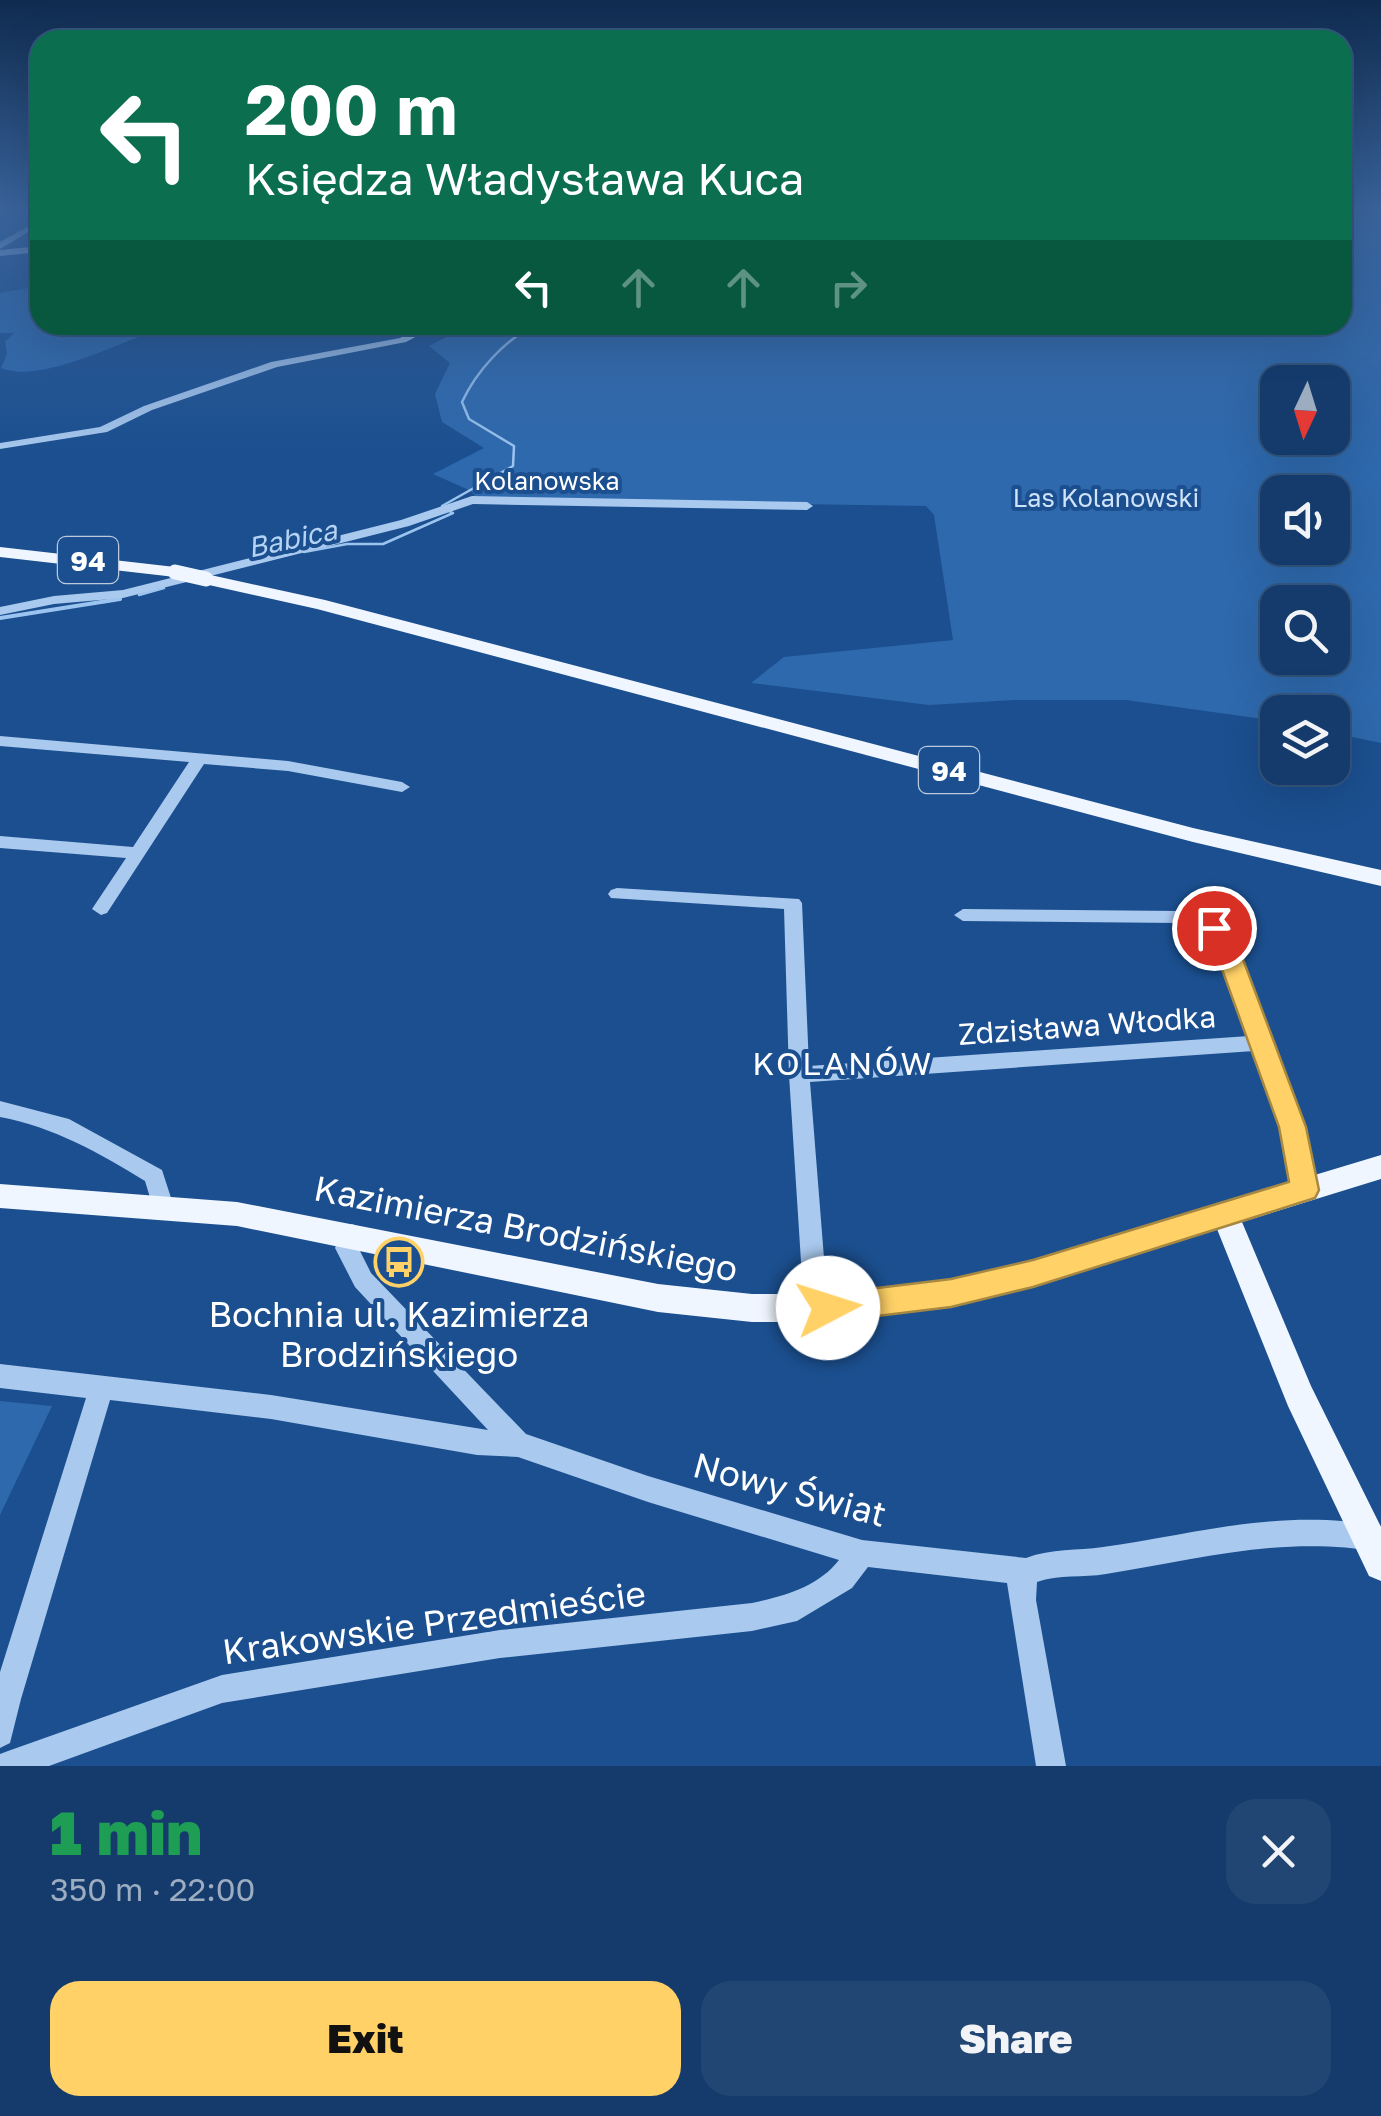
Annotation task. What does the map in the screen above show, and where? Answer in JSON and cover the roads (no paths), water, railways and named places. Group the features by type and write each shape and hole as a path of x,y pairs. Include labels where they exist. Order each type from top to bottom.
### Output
{"main road":[{"name":"94","path":"0,552 175,572 319,604 1193,835 1381,878"},
{"name":"Kazimierza Brodzińskiego","path":"0,1196 163,1206 280,1220 658,1298 752,1308 816,1308 951,1293 1226,1217 1381,1167"},
{"path":"1226,1217 1299,1395 1376,1546"}],"street":[{"path":"0,446 103,430 148,408 275,364 413,335"},
{"name":"Kolanowska","path":"0,611 54,600 123,594 406,523 472,500 807,506"},
{"path":"0,741 335,772 402,787"},
{"path":"100,909 200,758"},
{"path":"0,842 134,853"},
{"path":"616,894 793,903 799,1075 816,1308"},
{"path":"963,915 1198,920 1214,928 1226,946 1292,1127 1304,1190"},
{"name":"Zdzisława Włodka","path":"799,1075 1260,1043"},
{"path":"0,1110 53,1121 89,1137 154,1176 163,1206"},
{"name":"Nowy Świat","path":"352,1234 346,1248 363,1280 518,1444 648,1488 862,1553 1027,1572 1040,1564 1098,1562 1253,1534 1327,1530 1376,1546"},
{"path":"0,1376 271,1407 478,1442 518,1444"},
{"path":"0,1732 12,1680 102,1387"},
{"name":"Krakowskie Przedmieście","path":"8,1766 222,1689 500,1644 752,1616 796,1607 842,1578 862,1553"},
{"path":"1027,1572 1021,1583 1022,1600 1051,1766"}],"waterway":[{"name":"Babica","path":"442,506 513,466 514,446 469,419 462,402 492,358 518,335"},
{"name":"Babica","path":"304,552 347,544 383,544 453,513 449,511"},
{"name":"Babica","path":"139,595 164,588"},
{"name":"Babica","path":"0,618 120,599 104,602"}],"place":[{"name":"Bochnia ul. Kazimierza Brodzińskiego","path":"399,1262"}],"district":[{"name":"KOLANÓW","path":"843,1063"}],"park label":[{"name":"Las Kolanowski","path":"1106,497"}]}
